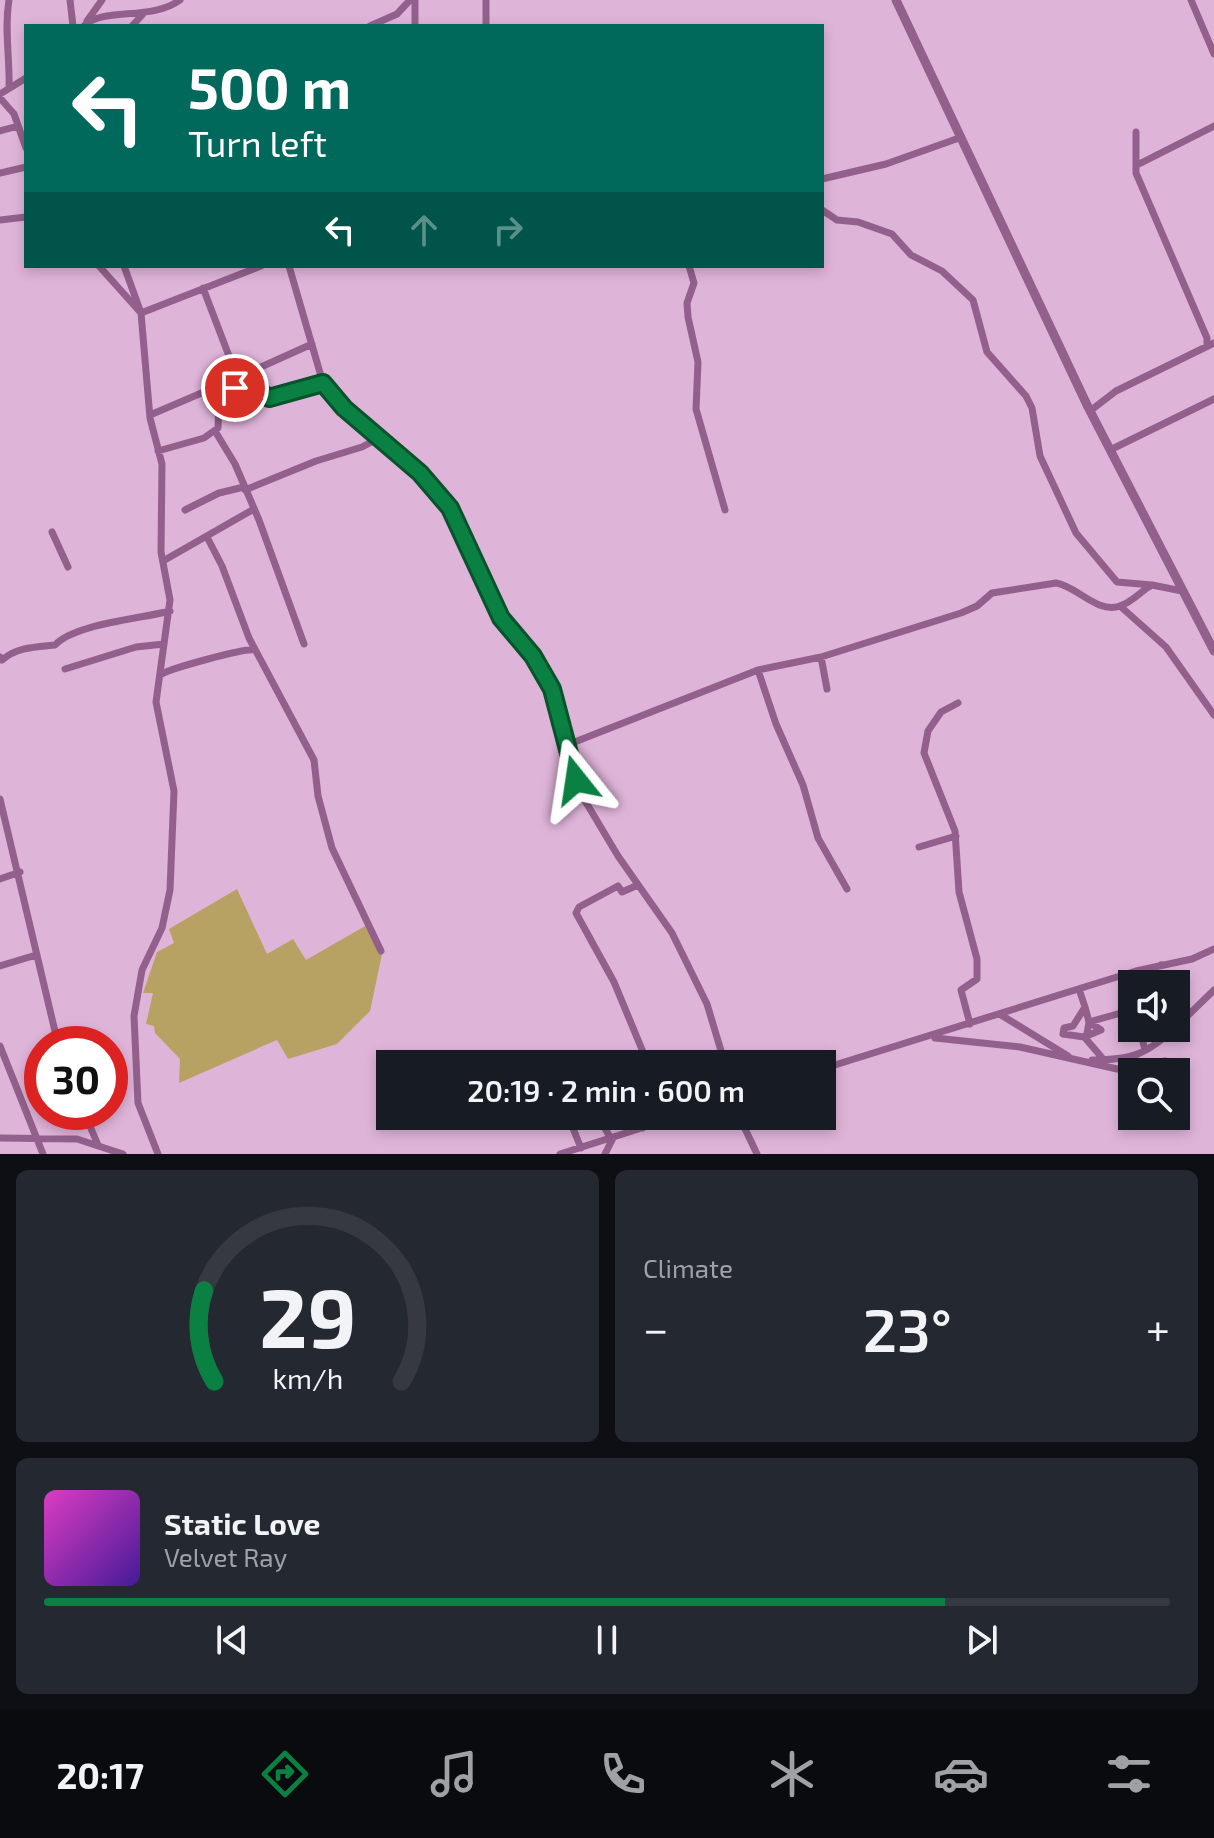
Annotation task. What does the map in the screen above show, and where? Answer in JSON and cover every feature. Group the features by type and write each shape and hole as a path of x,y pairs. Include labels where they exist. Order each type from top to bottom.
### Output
{"street":[{"path":"9,0 4,26 10,56 9,88"},
{"path":"70,0 73,24"},
{"path":"85,24 102,0"},
{"path":"87,24 126,12 143,14 163,10 180,0"},
{"path":"374,24 397,14 412,0"},
{"path":"412,0 415,24"},
{"path":"486,0 486,24"},
{"path":"896,0 931,68 959,138 1090,411 1214,651"},
{"path":"1191,0 1214,54"},
{"path":"134,24 143,14"},
{"path":"24,79 0,96 24,137"},
{"path":"15,117 24,115"},
{"path":"0,131 18,126"},
{"path":"1137,165 1214,126"},
{"path":"1090,411 1116,391 1211,344 1135,172 1136,132"},
{"path":"824,179 886,164 959,138"},
{"path":"0,173 24,167"},
{"path":"824,211 837,220 858,222 892,234 911,255 942,271 969,295 977,306 989,356 1026,396 1032,408 1047,477 1082,543 1117,582 1182,591"},
{"path":"0,220 24,217"},
{"path":"101,268 111,276"},
{"path":"106,268 141,313"},
{"path":"125,268 141,313 150,415 163,472 163,561 170,611 157,715 174,791 172,867 165,921 142,970 134,1016 138,1103 158,1154"},
{"path":"141,313 256,268"},
{"path":"290,268 323,383 344,408 420,473 450,508 501,618 533,656 552,689 584,799 672,933 700,988 720,1050"},
{"path":"690,268 694,283 687,303 698,362 696,409 725,510"},
{"path":"203,288 234,369 232,380"},
{"path":"150,415 312,344"},
{"path":"158,451 215,431 221,425 219,402 224,389 256,389 269,398 323,383"},
{"path":"1110,450 1214,399"},
{"path":"215,431 254,509 304,644"},
{"path":"185,510 236,486 244,489 362,447 379,438"},
{"path":"163,561 254,509"},
{"path":"52,532 68,567"},
{"path":"207,537 255,650 314,760 318,796 332,848 381,951"},
{"path":"567,745 758,670 821,657 961,613 994,592 1056,583 1106,606 1120,606 1152,585"},
{"path":"1120,606 1166,647 1214,715"},
{"path":"0,657 2,660 11,652 55,645 64,635 89,626 110,625 170,611"},
{"path":"65,669 136,647 164,644"},
{"path":"160,675 173,668 198,665 242,649 255,650"},
{"path":"821,657 827,689"},
{"path":"758,670 776,724 803,785 818,838 847,889"},
{"path":"958,703 941,712 928,731 924,744 956,836 959,892 978,964 977,979 961,990 970,1024"},
{"path":"0,799 20,872 54,1026"},
{"path":"919,847 956,836"},
{"path":"0,879 20,872"},
{"path":"638,885 623,892 618,886 579,907 576,913 614,982 642,1050"},
{"path":"836,1065 1161,965 1192,959 1214,949"},
{"path":"0,966 36,955"},
{"path":"1155,970 1161,965"},
{"path":"1157,970 1161,965"},
{"path":"1190,1014 1214,990"},
{"path":"1080,992 1089,1022 1086,1036 1104,1060"},
{"path":"1085,1007 1073,1026 1064,1028 1063,1034 1086,1036 1101,1030 1089,1022"},
{"path":"1089,1022 1118,1014"},
{"path":"1001,1015 1074,1060 1118,1060"},
{"path":"922,1039 961,1038 1118,1069"},
{"path":"1143,1042 1145,1050"},
{"path":"1131,1058 1161,1042 1164,1058"},
{"path":"0,1046 43,1154"},
{"path":"92,1130 98,1145"},
{"path":"574,1130 581,1148"},
{"path":"607,1130 612,1138"},
{"path":"560,1154 637,1130"},
{"path":"746,1130 757,1154"},
{"path":"0,1138 77,1139 123,1154"},
{"path":"607,1153 612,1138"}],"shaded area":[{"path":"237,889 267,954 293,939 306,960 367,925 382,954 370,1011 337,1044 288,1059 277,1040 179,1083 180,1059 155,1033 154,1026 146,1024 153,993 143,993 157,952 174,943 169,929"}],"route":[{"path":"235,388 256,389 269,398 323,383 344,408 420,473 438,498 450,508 501,618 544,672 558,707 576,780"}]}
